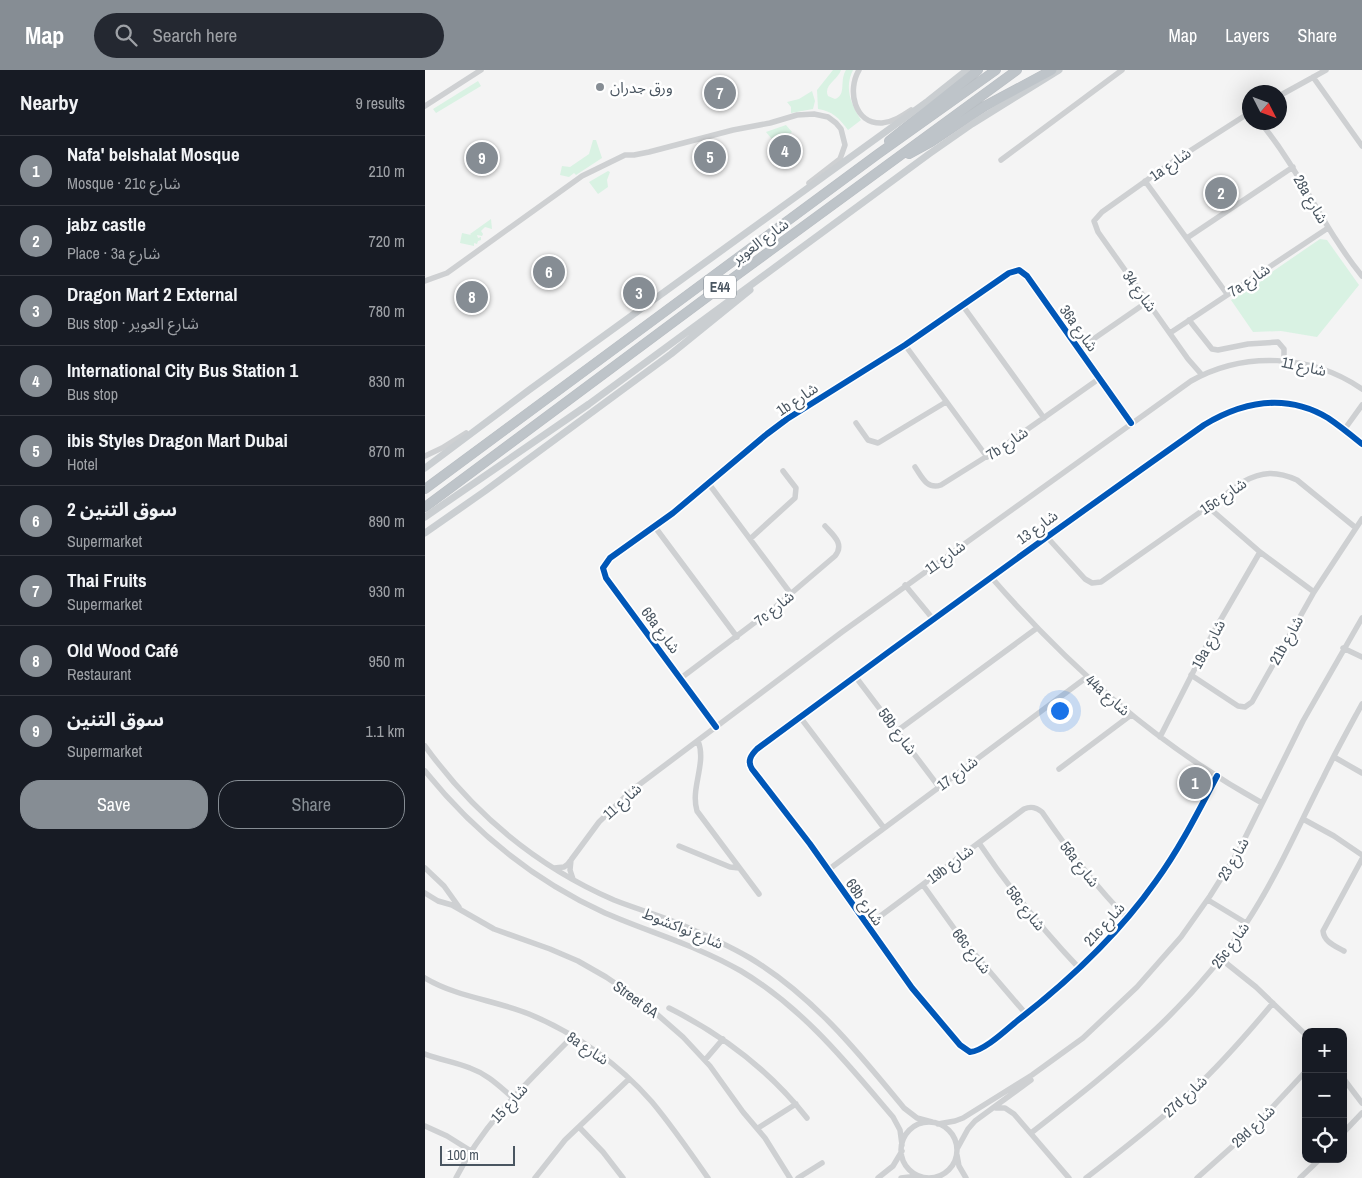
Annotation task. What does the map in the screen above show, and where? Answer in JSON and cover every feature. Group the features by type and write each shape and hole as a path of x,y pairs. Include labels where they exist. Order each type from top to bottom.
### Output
{"highway":[{"path":"879,154 899,132 978,70"},
{"name":"شارع العوير","path":"425,489 996,70"},
{"name":"شارع العوير","path":"425,507 1017,70"},
{"path":"895,159 923,147 985,106 1052,70"}],"main road":[{"path":"425,468 679,280 928,101 967,70"},
{"path":"425,517 574,414 791,256 879,189 954,136 1059,70"},
{"path":"425,532 685,343 791,256"}],"street":[{"path":"425,106 481,70"},
{"path":"859,70 853,82 853,96 859,111 870,121 881,123 893,120 928,101"},
{"path":"1001,160 1122,70"},
{"path":"1287,92 1326,70"},
{"path":"1313,77 1362,146"},
{"path":"425,281 447,273 582,176 625,155 649,152 797,115 814,114 823,116 832,120 841,129 845,140 844,150 840,159 808,184 797,196"},
{"name":"1a شارع","path":"1094,221 1102,212 1145,181 1197,145 1242,117"},
{"name":"28a شارع","path":"1266,130 1293,167 1328,228 1362,276"},
{"path":"1187,238 1293,167"},
{"path":"1145,181 1227,294"},
{"name":"شارع 34","path":"1094,221 1097,232 1200,376"},
{"name":"7a شارع","path":"1170,333 1328,228"},
{"name":"1b شارع","path":"603,568 610,558 655,527 787,419 905,345 1009,273 1019,270"},
{"name":"36a شارع","path":"1019,270 1027,276 1133,422"},
{"path":"1079,349 1147,302"},
{"path":"963,306 1044,418"},
{"path":"1190,319 1208,345 1215,350 1275,341 1283,346 1282,360"},
{"path":"905,345 987,457"},
{"name":"شارع 11","path":"571,860 589,834 609,811 633,790 907,584 1200,376 1239,363 1260,360 1282,360 1321,368 1338,374 1362,388"},
{"name":"7b شارع","path":"915,467 927,484 937,486 987,457 1100,378"},
{"path":"856,423 868,440 878,443 946,402"},
{"name":"شارع 13","path":"750,759 757,749 991,576 1204,425 1221,415 1238,408 1256,404 1275,402 1294,405 1312,410 1329,419 1362,444"},
{"path":"1344,430 1360,411 1362,405"},
{"path":"425,456 450,444 475,427 484,424"},
{"path":"750,539 795,498 796,488 783,472"},
{"name":"15c شارع","path":"1046,536 1082,576 1092,583 1105,580 1207,506 1251,477 1269,472 1297,480 1356,528"},
{"path":"709,484 791,594"},
{"path":"1207,506 1260,552 1314,592"},
{"name":"21b شارع","path":"1191,675 1234,705 1241,707 1249,705 1314,592 1362,519"},
{"name":"7c شارع","path":"681,678 791,594 837,553 838,543 825,526"},
{"path":"655,527 737,637"},
{"name":"19a شارع","path":"1160,737 1191,675 1260,552"},
{"name":"68a شارع","path":"603,568 606,578 718,726"},
{"name":"44a شارع","path":"991,576 1037,628 1087,677 1131,715 1217,776 1263,801"},
{"path":"907,584 933,619"},
{"name":"شارع 23","path":"957,1152 968,1129 975,1121 1013,1094 1102,1021 1168,953 1209,898 1239,850 1302,722 1362,618"},
{"path":"897,731 1037,628"},
{"path":"1344,647 1362,657"},
{"name":"58b شارع","path":"855,676 939,787"},
{"name":"شارع 17","path":"828,870 1087,677"},
{"name":"25c شارع","path":"1031,1133 1147,1039 1194,991 1221,958 1246,923 1272,881 1333,757 1362,704"},
{"path":"1059,769 1131,715"},
{"path":"800,717 884,828"},
{"path":"697,741 701,753 696,806 759,894"},
{"name":"شارع نواكشوط","path":"425,746 454,784 476,808 513,840 554,868 631,907 699,932 726,945 776,975 821,1012 904,1108 917,1118 935,1123"},
{"path":"1333,757 1362,773"},
{"name":"68b شارع","path":"750,759 752,769 828,870 908,984 935,1018 963,1048 970,1052"},
{"name":"شارع نواكشوط","path":"425,771 453,804 487,838 538,876 605,912 693,946 718,958 750,977 788,1004 829,1042 893,1117 900,1130 902,1148"},
{"name":"21c شارع","path":"970,1052 981,1048 1026,1014 1079,968 1127,918 1171,858 1217,776"},
{"name":"56a شارع","path":"1035,808 1042,812 1091,880 1127,918"},
{"name":"19b شارع","path":"867,926 1024,810 1035,808"},
{"path":"1303,819 1334,836 1362,857 1323,931 1327,941 1344,951"},
{"name":"58c شارع","path":"979,843 1026,909 1079,968"},
{"path":"679,846 730,867 739,868"},
{"path":"554,868 563,867 571,860"},
{"path":"571,860 570,870 573,879"},
{"path":"425,868 449,892 458,906 467,913"},
{"name":"66c شارع","path":"923,885 961,938 1026,1014"},
{"path":"440,902 446,898 449,892"},
{"name":"Street 6A","path":"425,893 503,933 578,961 613,981 643,1002 664,1019 705,1060 743,1112 758,1128 790,1178"},
{"path":"1209,898 1246,923"},
{"path":"1221,958 1302,1031"},
{"name":"8a شارع","path":"425,978 450,990 519,1010 555,1026 602,1056 629,1079 661,1114 708,1178"},
{"name":"27d شارع","path":"1086,1178 1193,1090 1229,1054 1273,1003"},
{"path":"669,1008 723,1039 766,1074 807,1118"},
{"name":"شارع 15","path":"456,1178 484,1132 512,1098 572,1037"},
{"path":"705,1060 723,1039"},
{"path":"425,1054 461,1064 481,1073 491,1079 512,1098"},
{"name":"شارع 23","path":"935,1123 947,1123 963,1118 1051,1062"},
{"name":"29d شارع","path":"1197,1178 1253,1128 1304,1073"},
{"path":"535,1178 552,1155 629,1079"},
{"path":"1347,1083 1362,1103"},
{"path":"1013,1094 1011,1104 1014,1114"},
{"path":"758,1128 796,1104"},
{"path":"994,1108 1005,1108 1014,1114 1069,1178"},
{"path":"1347,1129 1362,1113"},
{"path":"878,1178 893,1166 902,1148 904,1138 913,1128 918,1125 935,1123 949,1131 956,1142 959,1166 966,1178"},
{"path":"425,1126 447,1136 471,1151"},
{"path":"579,1127 603,1152 623,1178"},
{"path":"902,1148 905,1164 909,1170 921,1176"},
{"path":"901,1178 921,1176 935,1178 940,1176 951,1168 957,1152"},
{"path":"798,1178 822,1163"},
{"path":"1300,1178 1315,1163"}],"green space":[{"path":"833,70 841,70 827,89 828,96 835,99 841,94 846,70 853,70 850,77 849,90 854,108 861,120 848,130 835,116 827,111 818,109 817,90"},
{"path":"478,81 481,86 436,113 433,109"},
{"path":"812,91 815,101 813,109 791,113 791,107 787,102 799,99"},
{"path":"786,125 792,132 776,144 766,132"},
{"path":"593,140 596,140 602,158 576,175 574,173 569,177 560,175 562,166 570,167 589,154"},
{"path":"608,171 610,172 607,180 608,187 598,194 589,182"},
{"path":"491,219 492,229 485,227 481,231 482,236 477,235 478,238 481,237 481,240 477,244 474,243 474,246 460,243 462,233 471,235"},
{"path":"1320,239 1327,240 1359,285 1317,337 1281,331 1253,332 1231,300"}],"cycle path":[{"path":"716,727 606,578 603,568 610,558 673,513 787,419 905,345 1009,273 1019,270 1027,276 1131,423"},
{"path":"1217,776 1173,856 1126,920 1092,956 1056,989 995,1040 976,1051 970,1052 960,1045 912,988 810,844 752,769 750,761 751,756 757,749 868,667 1204,425 1219,417 1234,410 1265,403 1297,405 1328,418 1362,444"}],"place":[{"name":"ورق جدران","path":"600,87"},
{"name":"Thai Fruits","path":"720,93"},
{"name":"International City Bus Station 1","path":"785,151"},
{"name":"ibis Styles Dragon Mart Dubai","path":"710,157"},
{"name":"سوق التنين","path":"482,158"},
{"name":"jabz castle","path":"1221,193"},
{"name":"سوق التنين 2","path":"549,272"},
{"name":"Dragon Mart 2 External","path":"639,293"},
{"name":"Old Wood Café","path":"472,297"},
{"name":"Nafa' belshalat Mosque","path":"1195,783"}]}
